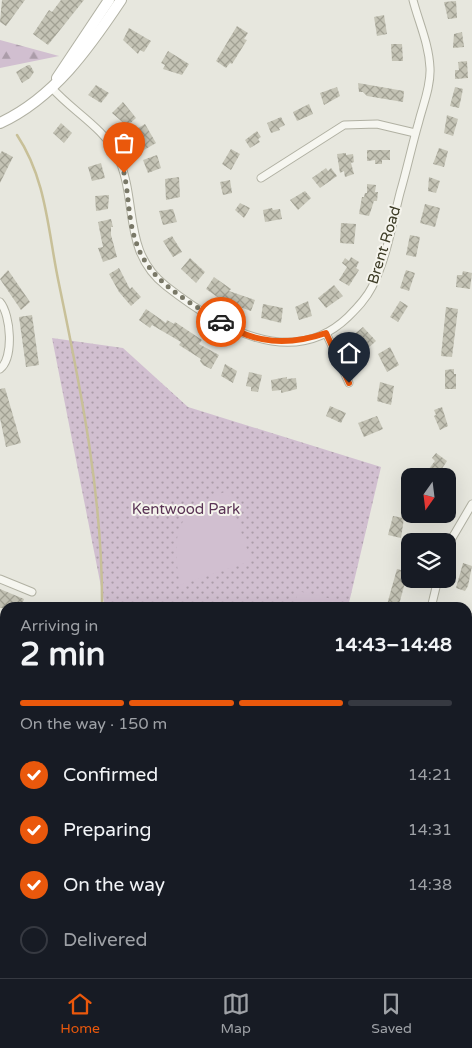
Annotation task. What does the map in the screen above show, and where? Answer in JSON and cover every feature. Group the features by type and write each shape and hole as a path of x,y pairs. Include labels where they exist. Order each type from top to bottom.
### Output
{"main road":[{"path":"52,88 109,0"},
{"path":"0,123 18,113 52,88 70,70 121,0"}],"street":[{"name":"Brent Road","path":"52,88 112,145 124,173 136,242 145,263 164,285 228,327 257,339 275,342 296,342 326,333 360,305 373,286 385,252 430,74 426,40 413,0"},
{"path":"261,178 344,125 378,124 416,132"},
{"path":"0,302 7,316 9,348 6,361 0,368"},
{"path":"326,333 349,383"},
{"path":"455,533 472,504"},
{"path":"0,579 32,592"},
{"path":"432,602 436,588"}],"green space":[{"path":"0,40 59,56 0,68"},
{"name":"Kentwood Park","path":"52,338 123,348 188,407 381,467 349,602 104,602"},
{"path":"227,491 251,561 180,585 176,551 177,538 181,526 196,507 210,498"},
{"path":"298,591 336,600 335,602 295,602"}],"building":[{"path":"2,0 25,0 6,26 0,22"},
{"path":"61,0 84,0 48,45 33,34 49,10 52,12"},
{"path":"456,1 457,18 448,19 444,2"},
{"path":"384,15 387,34 377,36 374,17"},
{"path":"237,26 248,33 244,39 247,40 232,64 230,63 226,68 216,61"},
{"path":"129,28 151,41 144,52 140,50 138,54 123,40"},
{"path":"462,32 464,47 453,48 454,34"},
{"path":"391,44 402,44 403,61 392,61"},
{"path":"168,51 189,64 182,75 163,69 165,65 161,63"},
{"path":"467,61 468,78 455,79 455,70 459,70 458,62"},
{"path":"30,65 34,72 30,78 22,83 16,72"},
{"path":"358,83 404,91 403,102 367,96 363,92 359,92"},
{"path":"96,85 109,93 101,103 88,95"},
{"path":"337,87 340,96 324,105 320,93"},
{"path":"455,87 463,89 459,108 450,106"},
{"path":"123,102 136,118 127,126 112,113"},
{"path":"309,104 313,114 297,121 293,112"},
{"path":"447,115 458,119 453,136 444,133"},
{"path":"281,117 285,125 279,128 280,130 271,133 267,123"},
{"path":"61,123 72,133 64,143 53,133"},
{"path":"145,124 156,143 144,150 133,131"},
{"path":"257,131 261,137 258,139 260,142 250,148 245,140"},
{"path":"439,148 448,151 444,167 433,164"},
{"path":"231,149 240,154 231,170 222,164"},
{"path":"367,150 390,150 390,160 382,160 382,164 375,164 375,160 367,161"},
{"path":"2,151 13,157 0,183 0,154"},
{"path":"346,153 346,155 353,154 354,162 351,163 354,174 345,177 344,171 340,173 337,154"},
{"path":"157,155 161,168 148,173 143,160"},
{"path":"101,163 105,178 92,181 88,167"},
{"path":"326,168 328,171 331,168 337,176 320,188 312,178"},
{"path":"179,177 180,197 166,200 165,179"},
{"path":"429,177 440,181 436,193 428,191"},
{"path":"230,180 232,193 223,195 220,182"},
{"path":"367,184 376,185 375,192 378,192 377,201 374,201 369,216 359,214 362,197 367,193"},
{"path":"305,191 311,198 298,210 290,200"},
{"path":"109,195 108,209 96,211 95,196"},
{"path":"240,203 250,208 244,218 235,210"},
{"path":"425,204 440,208 435,227 420,223"},
{"path":"272,208 273,210 280,209 282,219 265,222 263,210"},
{"path":"173,209 177,222 163,225 159,211"},
{"path":"111,219 113,227 111,227 111,235 117,257 103,262 98,248 103,247 98,222"},
{"path":"341,223 356,224 354,244 340,243"},
{"path":"410,235 420,237 416,257 406,255"},
{"path":"172,236 182,252 173,257 163,241"},
{"path":"351,257 359,262 356,268 359,270 349,286 339,280 347,267 342,263 345,258 349,261"},
{"path":"190,258 205,272 196,283 181,269"},
{"path":"119,268 130,289 132,287 141,297 131,306 119,292 109,274"},
{"path":"8,270 30,302 21,310 0,279"},
{"path":"406,270 415,273 409,291 400,288"},
{"path":"463,271 472,273 470,289 456,287 457,275 462,275"},
{"path":"214,277 231,289 229,291 255,300 251,311 223,301 206,289"},
{"path":"334,285 343,296 326,308 318,298"},
{"path":"308,301 312,316 299,320 295,307"},
{"path":"400,301 408,306 398,322 390,317"},
{"path":"263,304 283,308 281,323 261,318"},
{"path":"446,307 458,309 452,357 441,356"},
{"path":"146,309 166,323 167,320 174,324 175,322 202,340 199,344 219,355 211,369 203,365 200,361 201,359 179,345 181,342 152,325 150,328 139,320"},
{"path":"32,315 39,365 26,367 19,317"},
{"path":"363,327 376,341 365,351 352,336"},
{"path":"390,347 399,365 387,372 378,354"},
{"path":"225,364 237,371 233,383 221,376"},
{"path":"454,369 456,389 445,389 445,370"},
{"path":"249,372 262,375 258,392 251,391 251,387 246,386"},
{"path":"287,377 287,379 296,378 297,389 281,393 281,390 272,391 271,380"},
{"path":"380,382 394,386 391,405 377,401"},
{"path":"5,388 21,443 6,447 0,418 0,389"},
{"path":"330,406 346,413 341,423 326,416"},
{"path":"442,407 448,426 440,430 434,416 436,415 434,410"},
{"path":"377,416 383,429 364,437 358,423"},
{"path":"436,453 447,461 442,468 430,468 435,461 432,458"},
{"path":"393,516 401,517 401,523 403,523 401,538 388,535"},
{"path":"463,563 472,566 468,586 465,591 456,588"},
{"path":"397,569 401,570 401,588 404,588 400,602 388,602"},
{"path":"0,589 24,599 23,602 0,602"}],"waterway":[{"path":"17,135 27,152 41,188 83,404 99,526 102,602"}],"way so far":[{"path":"124,173 133,231 140,254 145,263 164,285 221,322"}],"route":[{"path":"221,322 246,336 275,342 296,342 326,333 349,383"}]}
